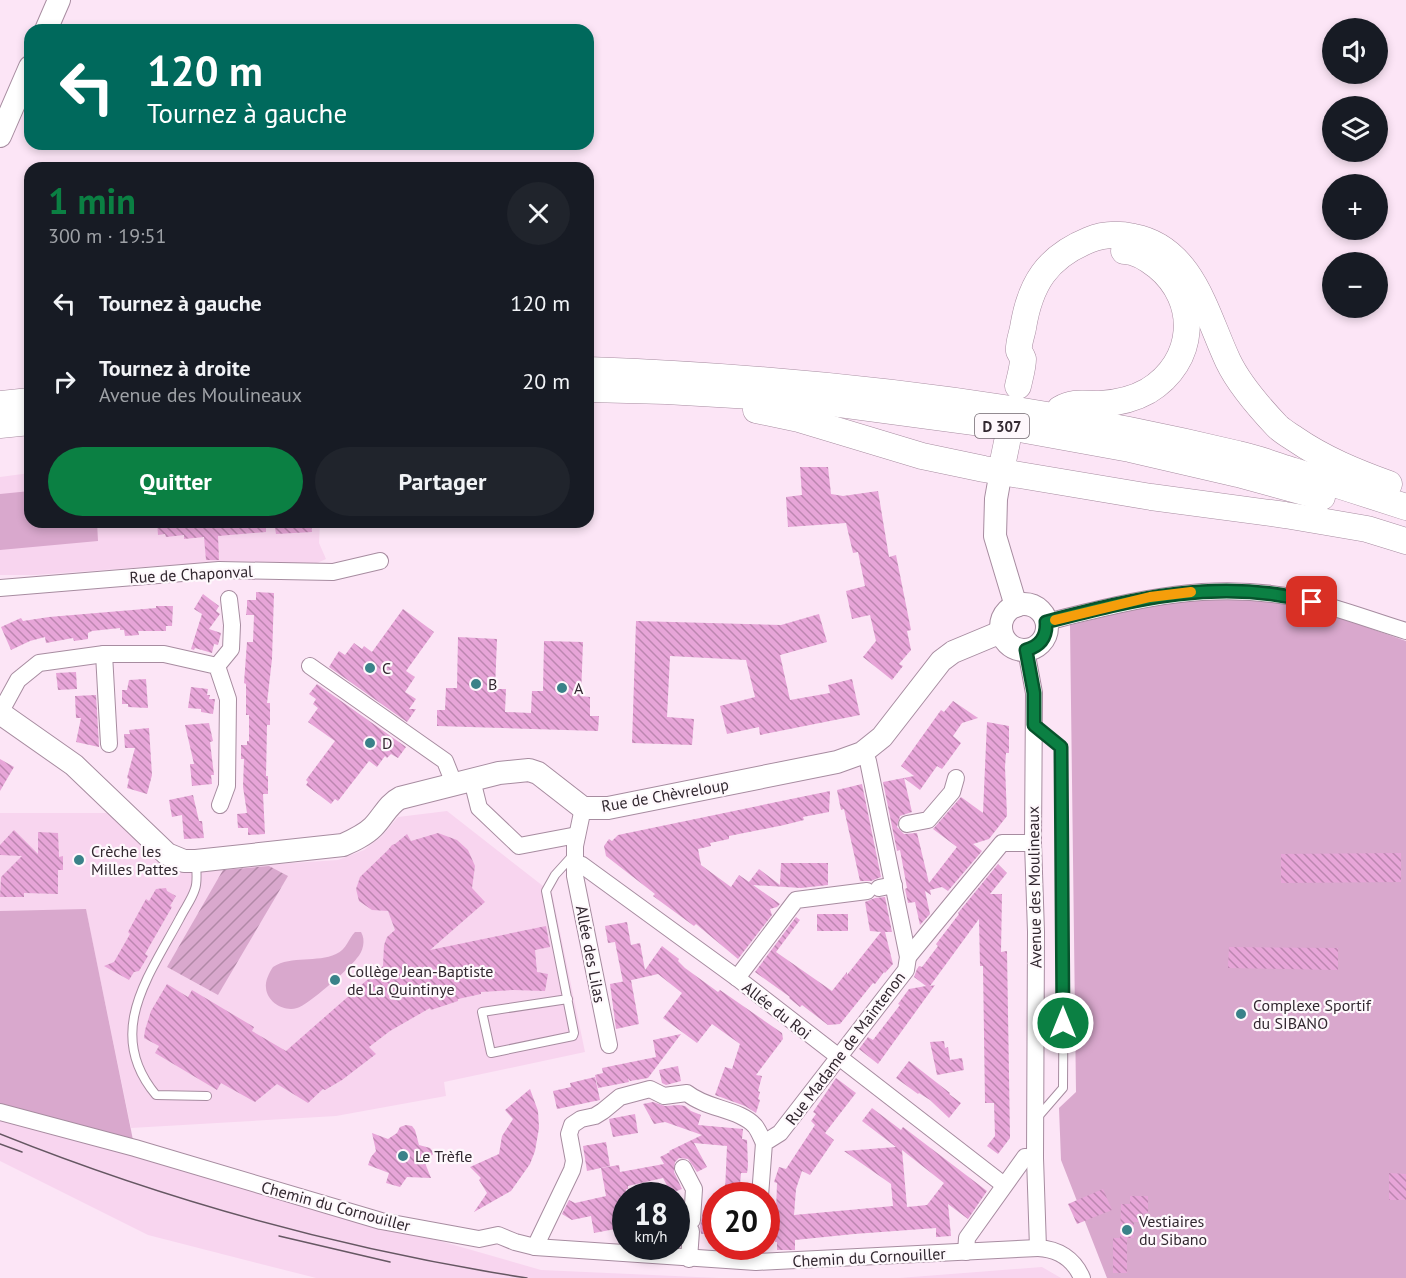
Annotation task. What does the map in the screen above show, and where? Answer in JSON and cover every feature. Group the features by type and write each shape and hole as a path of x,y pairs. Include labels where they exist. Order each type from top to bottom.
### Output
{"main road":[{"path":"1018,386 1023,357 1019,351 1025,311 1034,286 1050,264 1071,247 1096,237 1122,235 1149,240 1168,252 1186,269 1211,318 1229,363 1254,399 1279,428 1310,449 1345,468 1406,491"},
{"name":"D 307","path":"1023,357 1029,352 1037,314 1044,297 1058,274 1078,259 1101,251 1129,251 1149,260 1167,274 1180,294 1188,321 1183,352 1169,375 1148,391 1126,400 1102,404 1070,403 1051,414"},
{"name":"D 307","path":"594,370 803,382 1051,414 1241,454 1406,507"},
{"name":"D 307","path":"594,389 802,399 1027,430 1130,449 1238,474 1359,508 1406,524"},
{"path":"676,392 799,419 922,456 1151,497 1285,515 1367,529 1406,541"},
{"path":"0,404 24,402"},
{"path":"0,425 24,423"},
{"path":"1001,471 1007,442"}],"street":[{"path":"49,24 59,0"},
{"path":"0,136 24,81"},
{"path":"1001,471 996,499 995,536 1016,606"},
{"name":"Rue de Chaponval","path":"0,588 219,570 333,572 380,561"},
{"path":"1046,622 1150,597 1195,591 1226,590 1299,598 1406,632"},
{"path":"217,666 231,649 232,625 229,599"},
{"path":"1016,606 1031,606 1038,610 1046,622 1046,630 1040,643 1026,650 1013,648 1001,632 1006,613 1016,606"},
{"name":"Rue de Chèvreloup","path":"0,713 74,765 167,854 184,861 196,861 343,845 368,832 393,802 411,795 507,772 529,770 538,773 583,808 608,808 837,762 862,753 882,737 941,661 953,652 1001,632"},
{"name":"Avenue des Moulineaux","path":"1026,650 1034,693 1035,1158 1038,1248"},
{"path":"0,713 18,680 39,663 104,654 164,654 217,666"},
{"path":"104,654 109,744"},
{"path":"217,666 228,699 227,786 220,805"},
{"path":"310,666 445,761 479,808 519,846 577,835"},
{"name":"Rue Madame de Maintenon","path":"764,1143 780,1133 906,970 908,957 880,888 895,826 868,761 862,753"},
{"path":"895,826 928,820 952,792 956,778"},
{"name":"Allée des Lilas","path":"583,808 577,835 575,876 609,1045"},
{"path":"908,957 1002,843 1033,843"},
{"name":"Allée du Roi","path":"575,858 737,978 1004,1185"},
{"path":"737,978 796,900 880,888"},
{"path":"535,1247 572,1170 574,1161 569,1134 572,1125 581,1119 595,1116 620,1097 650,1089 664,1096 687,1093 697,1101 746,1118 755,1126 764,1143 761,1182"},
{"name":"Chemin du Cornouiller","path":"0,1112 135,1148 381,1221 479,1239 498,1235 535,1247 612,1253"},
{"path":"966,1252 967,1238 1004,1185 1025,1157 1035,1158"},
{"path":"684,1168 694,1189 690,1248"},
{"path":"1038,1248 1063,1255 1074,1265 1082,1278"},
{"name":"Chemin du Cornouiller","path":"780,1254 966,1252 1038,1248"}],"lane":[{"path":"1034,725 1061,747 1064,935 1063,1088 1035,1120"},
{"path":"568,999 482,1012 491,1053 574,1034 568,999 546,891 555,875 575,858"},
{"path":"196,861 196,887 138,997 131,1026 132,1048 139,1068 156,1095 207,1096"}],"shaded area":[{"path":"24,474 24,528 320,528 319,543 326,559 315,564 226,561 36,575 0,575 0,477"},
{"path":"24,492 24,528 97,528 98,541 0,550 0,494"},
{"name":"Complexe Sportif du SIBANO","path":"1247,597 1312,608 1406,641 1406,1278 1107,1278 1061,1160 1059,1108 1076,1092 1070,625 1172,600"},
{"name":"Collège Jean-Baptiste de La Quintinye","path":"447,811 552,893 585,1052 444,1082 446,1096 336,1116 131,1128 86,910 0,911 0,813 113,813 169,871 338,860 364,850 382,836 398,817"},
{"path":"269,866 288,876 218,995 167,967 223,870"},
{"path":"86,909 133,1140 13,1111 0,1104 0,911"},
{"path":"355,932 361,932 363,935 361,953 319,994 302,1006 292,1009 277,1005 269,998 266,983 273,967 288,961 329,957 343,949"},
{"path":"0,1115 541,1270 719,1278 316,1278 148,1235 0,1161"},
{"path":"1042,1267 1061,1278 899,1278"}],"building":[{"path":"800,467 828,467 831,494 843,496 878,491 889,557 896,555 911,630 907,631 911,650 899,664 903,666 892,680 863,657 876,641 870,615 852,619 846,591 865,586 858,552 853,553 846,523 788,527 786,497 802,495"},
{"path":"157,528 266,528 266,532 218,536 219,560 206,560 204,537 184,539 184,535 166,537 165,534 158,535"},
{"path":"275,528 312,528 312,532 276,534"},
{"path":"256,592 274,593 272,659 267,703 270,703 270,725 267,725 268,794 263,794 265,834 248,835 248,828 238,828 237,814 247,813 241,745 247,745 249,741 249,715 246,715 246,684 244,683 247,642 253,642 254,615 246,615 247,600 256,600"},
{"path":"203,594 219,606 216,611 220,614 209,629 221,633 218,645 214,644 212,653 191,649 202,614 194,609"},
{"path":"156,606 173,606 172,626 166,626 166,631 138,631 139,635 125,636 124,630 120,628 92,631 88,633 88,639 74,641 73,638 46,643 45,637 11,650 1,627 21,618 23,621 156,608"},
{"name":"C","path":"403,609 434,632 406,671 415,677 405,692 416,699 409,709 416,709 407,722 329,667 339,651 345,655 354,643 372,652"},
{"path":"819,614 827,642 780,655 790,700 830,693 828,685 852,679 860,715 760,735 759,727 727,734 720,706 755,697 746,660 670,656 667,717 694,719 692,745 632,743 636,621 781,625"},
{"path":"458,637 497,639 495,689 506,689 505,712 531,713 532,691 543,691 544,641 583,642 581,696 590,697 590,716 599,716 598,731 437,726 437,710 445,710 446,688 457,688"},
{"path":"76,672 77,689 58,690 56,673"},
{"path":"146,679 148,708 128,707 128,704 122,704 122,690 127,690 129,680"},
{"name":"D","path":"317,684 406,747 398,758 391,754 387,758 385,756 377,767 369,761 338,801 335,799 331,804 306,785 308,782 306,780 335,741 308,722 318,708 313,704 316,699 309,694"},
{"path":"191,687 208,689 209,699 215,699 213,714 201,712 201,709 188,708"},
{"path":"96,695 99,747 76,742 81,718 76,718 75,696"},
{"path":"953,701 978,718 962,723 953,736 961,743 942,769 937,766 920,790 904,778 912,812 900,816 897,827 904,834 917,833 929,883 957,847 933,829 961,797 983,813 987,722 1009,726 1009,753 1006,753 1005,767 1007,816 989,839 973,844 982,851 948,891 942,887 930,890 931,895 925,891 930,914 920,925 915,902 908,903 900,850 897,851 883,782 914,776 901,766 941,710 944,712"},
{"path":"209,723 213,741 210,742 214,775 211,775 212,784 192,786 190,764 194,764 185,725"},
{"path":"149,728 152,775 147,794 127,788 129,779 127,778 135,748 125,748 124,734 130,734 129,730"},
{"path":"0,759 14,767 0,791"},
{"path":"862,784 881,877 871,881 860,881 844,809 841,810 837,790"},
{"path":"830,791 829,812 803,817 804,820 784,825 729,836 729,839 710,843 711,846 698,849 701,865 731,887 739,875 749,882 759,869 780,885 781,863 828,863 828,885 801,888 753,885 780,904 770,909 772,915 738,959 696,924 694,926 653,896 655,894 606,856 604,846 609,839 612,841 618,835"},
{"path":"193,795 199,821 202,821 204,838 184,839 182,815 172,817 169,800"},
{"path":"14,830 38,854 38,832 58,833 59,857 63,856 63,870 58,870 58,894 24,893 24,897 0,897 1,877 22,856 0,855 0,845"},
{"path":"438,833 457,840 468,850 475,866 472,888 485,902 430,950 546,926 550,947 535,950 537,972 548,974 545,991 481,992 481,994 458,999 458,1001 431,1010 430,1008 390,1031 369,1047 376,1054 342,1080 323,1089 308,1103 277,1084 255,1102 221,1083 217,1090 155,1053 159,1046 144,1038 145,1030 151,1011 167,984 188,997 192,990 254,1027 252,1031 286,1051 383,966 384,945 387,937 395,930 388,911 372,910 359,901 356,889 360,877 392,845 407,834 411,841"},
{"path":"1401,853 1401,882 1281,883 1281,854"},
{"path":"998,864 1007,873 990,894 1002,894 1001,952 1007,951 1010,1138 998,1154 987,1146 995,1136 994,1103 985,1103 983,966 980,966 979,919 930,986 935,985 878,1064 859,1049 868,1037 873,1040 900,1005 898,1004 909,989 926,986 914,977 917,969 919,966 922,967 958,913"},
{"path":"166,888 176,896 145,954 148,956 139,971 134,972 129,980 104,966 114,962 146,899 149,901 156,889"},
{"path":"885,897 892,932 885,932 893,964 875,984 873,983 840,1024 828,1025 802,1005 800,1007 755,972 796,917 800,920 776,952 832,991 881,932 870,931 865,902"},
{"path":"817,914 848,914 848,931 817,931"},
{"path":"627,922 631,945 640,943 645,970 662,946 679,959 678,961 685,968 718,992 720,990 782,1033 783,1039 756,1075 762,1076 758,1091 760,1100 756,1113 745,1106 715,1095 725,1067 732,1069 740,1044 712,1024 697,1043 663,1018 682,993 658,974 623,982 615,942 608,943 605,926"},
{"path":"1229,947 1338,948 1338,970 1228,968"},
{"path":"631,980 639,1024 616,1029 610,984"},
{"path":"681,1034 648,1078 630,1081 628,1078 629,1082 598,1088 595,1075 603,1073 602,1068 656,1057 653,1040"},
{"path":"944,1041 945,1048 948,1047 950,1060 962,1058 964,1070 937,1075 930,1042"},
{"path":"909,1061 961,1103 949,1118 930,1100 896,1078"},
{"path":"678,1066 681,1081 666,1085 662,1083 659,1070"},
{"path":"595,1077 600,1100 557,1109 553,1091 571,1087 570,1083"},
{"path":"836,1078 856,1093 825,1133 834,1140 810,1175 802,1171 796,1189 794,1215 893,1206 891,1184 844,1151 896,1147 862,1121 872,1108 901,1130 903,1127 987,1191 968,1219 948,1204 951,1236 936,1237 936,1228 854,1234 795,1240 795,1250 780,1250 780,1182 774,1182 779,1167 786,1169 815,1125 811,1121 816,1114 813,1112","holes":["902,1150 944,1183 927,1205 907,1207"]},
{"path":"530,1089 538,1111 539,1128 530,1164 511,1191 474,1212 487,1193 479,1180 481,1178 470,1167 499,1154 502,1136 513,1119 505,1110"},
{"path":"653,1102 665,1106 685,1106 701,1115 698,1125 743,1129 742,1139 747,1140 747,1173 741,1173 740,1182 725,1182 727,1146 694,1143 707,1167 697,1172 688,1159 679,1158 675,1162 674,1172 679,1182 665,1182 663,1178 646,1182 612,1182 612,1230 594,1233 591,1216 572,1220 562,1214 569,1200 575,1203 606,1196 601,1168 619,1165 620,1172 664,1164 660,1157 702,1135 665,1122 654,1124 643,1104"},
{"path":"635,1114 638,1133 613,1137 609,1119"},
{"name":"Le Trèfle","path":"412,1126 415,1130 419,1145 430,1148 434,1153 425,1163 431,1178 407,1177 400,1187 386,1183 389,1173 368,1165 376,1151 372,1133 388,1139 397,1133 400,1127"},
{"path":"606,1142 610,1166 587,1171 583,1146"},
{"path":"1389,1173 1406,1174 1406,1200 1389,1200"},
{"path":"1103,1189 1112,1210 1077,1224 1068,1204"},
{"name":"Vestiaires du Sibano","path":"1130,1196 1148,1196 1148,1213 1143,1213 1143,1222 1134,1222 1134,1238 1120,1238 1121,1204 1130,1204"},
{"path":"702,1215 702,1234 700,1226"},
{"path":"1113,1238 1127,1238 1127,1273 1113,1273"}],"tram line":[{"path":"0,1134 129,1181 259,1221 392,1253 527,1278"},
{"path":"0,1144 22,1152"},
{"path":"279,1236 390,1262"}],"slow traffic":[{"path":"1055,620 1150,597 1191,592"}],"place":[{"name":"C","path":"370,668"},
{"name":"B","path":"476,684"},
{"name":"A","path":"562,688"},
{"name":"D","path":"370,743"},
{"name":"Crèche les Milles Pattes","path":"79,860"},
{"name":"Collège Jean-Baptiste de La Quintinye","path":"335,980"},
{"name":"Complexe Sportif du SIBANO","path":"1241,1014"},
{"name":"Le Trèfle","path":"403,1156"},
{"name":"Vestiaires du Sibano","path":"1127,1230"}],"route":[{"path":"1063,1023 1061,747 1034,725 1034,693 1026,650 1040,643 1044,637 1046,622 1150,597 1205,590 1226,590 1275,594 1312,602"}]}
